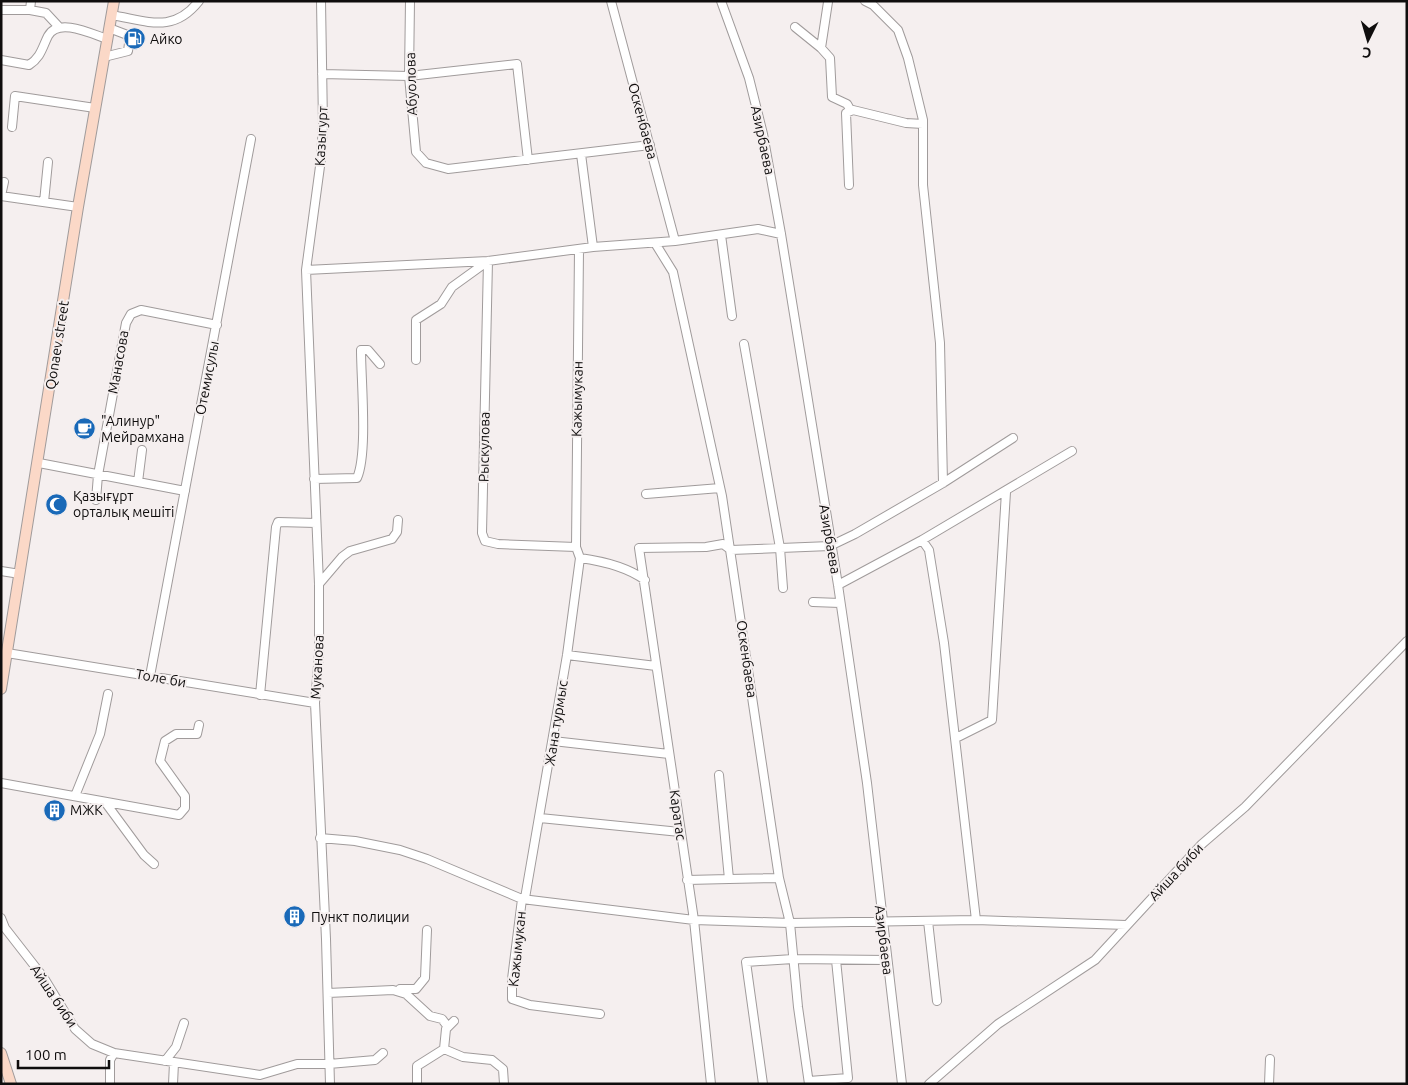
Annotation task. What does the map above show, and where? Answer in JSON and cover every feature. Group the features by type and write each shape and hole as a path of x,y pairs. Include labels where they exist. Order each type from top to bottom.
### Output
{"main road":[{"name":"Qonaev street","path":"1,689 5,656 39,463 78,207 114,1"},
{"path":"2,1057 11,1084"}],"street":[{"path":"30,1 30,10"},
{"path":"112,15 172,23 189,14 199,1"},
{"name":"Казыгурт","path":"306,270 321,159 321,1"},
{"name":"Абуолова","path":"410,1 409,76 416,152 426,163 448,169 528,160"},
{"name":"Оскенбаева","path":"611,1 675,241"},
{"name":"Азирбаева","path":"721,1 749,78 763,134 782,234 830,546 838,585 866,783 902,1084"},
{"path":"865,1 873,5 898,30 908,58 923,124 923,185 940,343 943,483"},
{"path":"821,48 828,2"},
{"path":"1,10 30,10 46,13 59,27"},
{"path":"1,60 29,65 42,52 49,34 59,27 130,36 128,51 104,57"},
{"path":"795,27 821,48 830,58 832,97 847,104 851,111"},
{"path":"322,74 409,76 517,64 528,160 650,145"},
{"path":"12,127 15,96 95,108"},
{"path":"849,185 846,113 851,111 906,123 923,124"},
{"name":"Отемисулы","path":"150,676 251,139"},
{"path":"581,154 593,247"},
{"path":"44,202 48,162"},
{"path":"4,182 1,196 78,207"},
{"path":"306,270 488,261 593,247 675,241 758,229 782,234"},
{"path":"721,235 732,316"},
{"name":"Оскенбаева","path":"655,243 673,272 720,488 731,550 779,878 790,923 809,1082"},
{"name":"Кажымукан","path":"576,548 579,250"},
{"path":"416,360 416,320 441,304 452,286 488,261"},
{"name":"Рыскулова","path":"488,261 482,532 485,541 498,544 576,548"},
{"name":"Муканова","path":"306,270 319,584 315,703 328,993 330,1084"},
{"name":"Манасова","path":"96,500 98,475 126,322 131,314 142,310 217,325"},
{"path":"744,344 780,548 783,588"},
{"path":"314,479 357,478 361,466 361,350 368,350 380,364"},
{"path":"731,550 830,546 855,534 943,483 1013,438"},
{"path":"138,482 142,450"},
{"path":"838,585 922,540 1072,452"},
{"path":"39,463 185,491"},
{"path":"646,494 720,488"},
{"path":"956,738 992,720 1006,492"},
{"path":"319,584 328,571 350,551 392,539 397,532 398,520"},
{"path":"260,695 276,527 278,522 316,523"},
{"path":"922,540 929,550 944,643 976,920"},
{"name":"Каратас","path":"711,1084 694,920 639,548 706,547 723,544 731,550"},
{"name":"Жана турмыс","path":"523,898 540,818 567,655 580,558 576,548"},
{"path":"580,558 600,561 635,573 645,580"},
{"path":"1,571 20,574"},
{"path":"813,602 840,603"},
{"name":"Айша биби","path":"929,1084 998,1024 1095,960 1202,844 1245,806 1407,642"},
{"path":"567,655 656,666"},
{"name":"Толе би","path":"5,656 150,676 315,703"},
{"path":"75,796 100,734 108,694"},
{"path":"1,783 179,814 186,808 185,796 160,760 162,751 165,741 176,734 197,734 200,725"},
{"path":"553,741 669,754"},
{"path":"719,775 729,879"},
{"path":"105,802 144,855 154,864"},
{"path":"540,818 680,832"},
{"path":"320,838 355,841 400,850 523,898 694,920 790,923 976,920 1126,926"},
{"path":"687,880 779,878"},
{"name":"Кажымукан","path":"523,898 512,979 512,999 530,1005 600,1014"},
{"name":"Айша биби","path":"1,918 5,928 44,978 75,1029 92,1044 114,1053 260,1075 297,1064 330,1064 375,1060 383,1053"},
{"path":"928,921 937,1001"},
{"path":"328,993 416,988 425,978 427,930"},
{"path":"763,1084 746,962 793,959 887,960"},
{"path":"809,1082 848,1078 836,960"},
{"path":"392,990 406,994 430,1016 451,1024 444,1049 417,1066 417,1084"},
{"path":"165,1061 176,1047 184,1023"},
{"path":"444,1049 463,1057 492,1060 503,1069 504,1084"},
{"path":"110,1084 110,1060 114,1053"},
{"path":"1269,1084 1270,1059"},
{"path":"172,1084 174,1063"}],"place":[{"name":"Айко","path":"134,39"},
{"name":"\"Алинур\" Мейрамхана","path":"85,429"},
{"name":"Қазығұрт орталық мешіті","path":"57,504"},
{"name":"МЖК","path":"54,810"},
{"name":"Пункт полиции","path":"295,917"}]}
